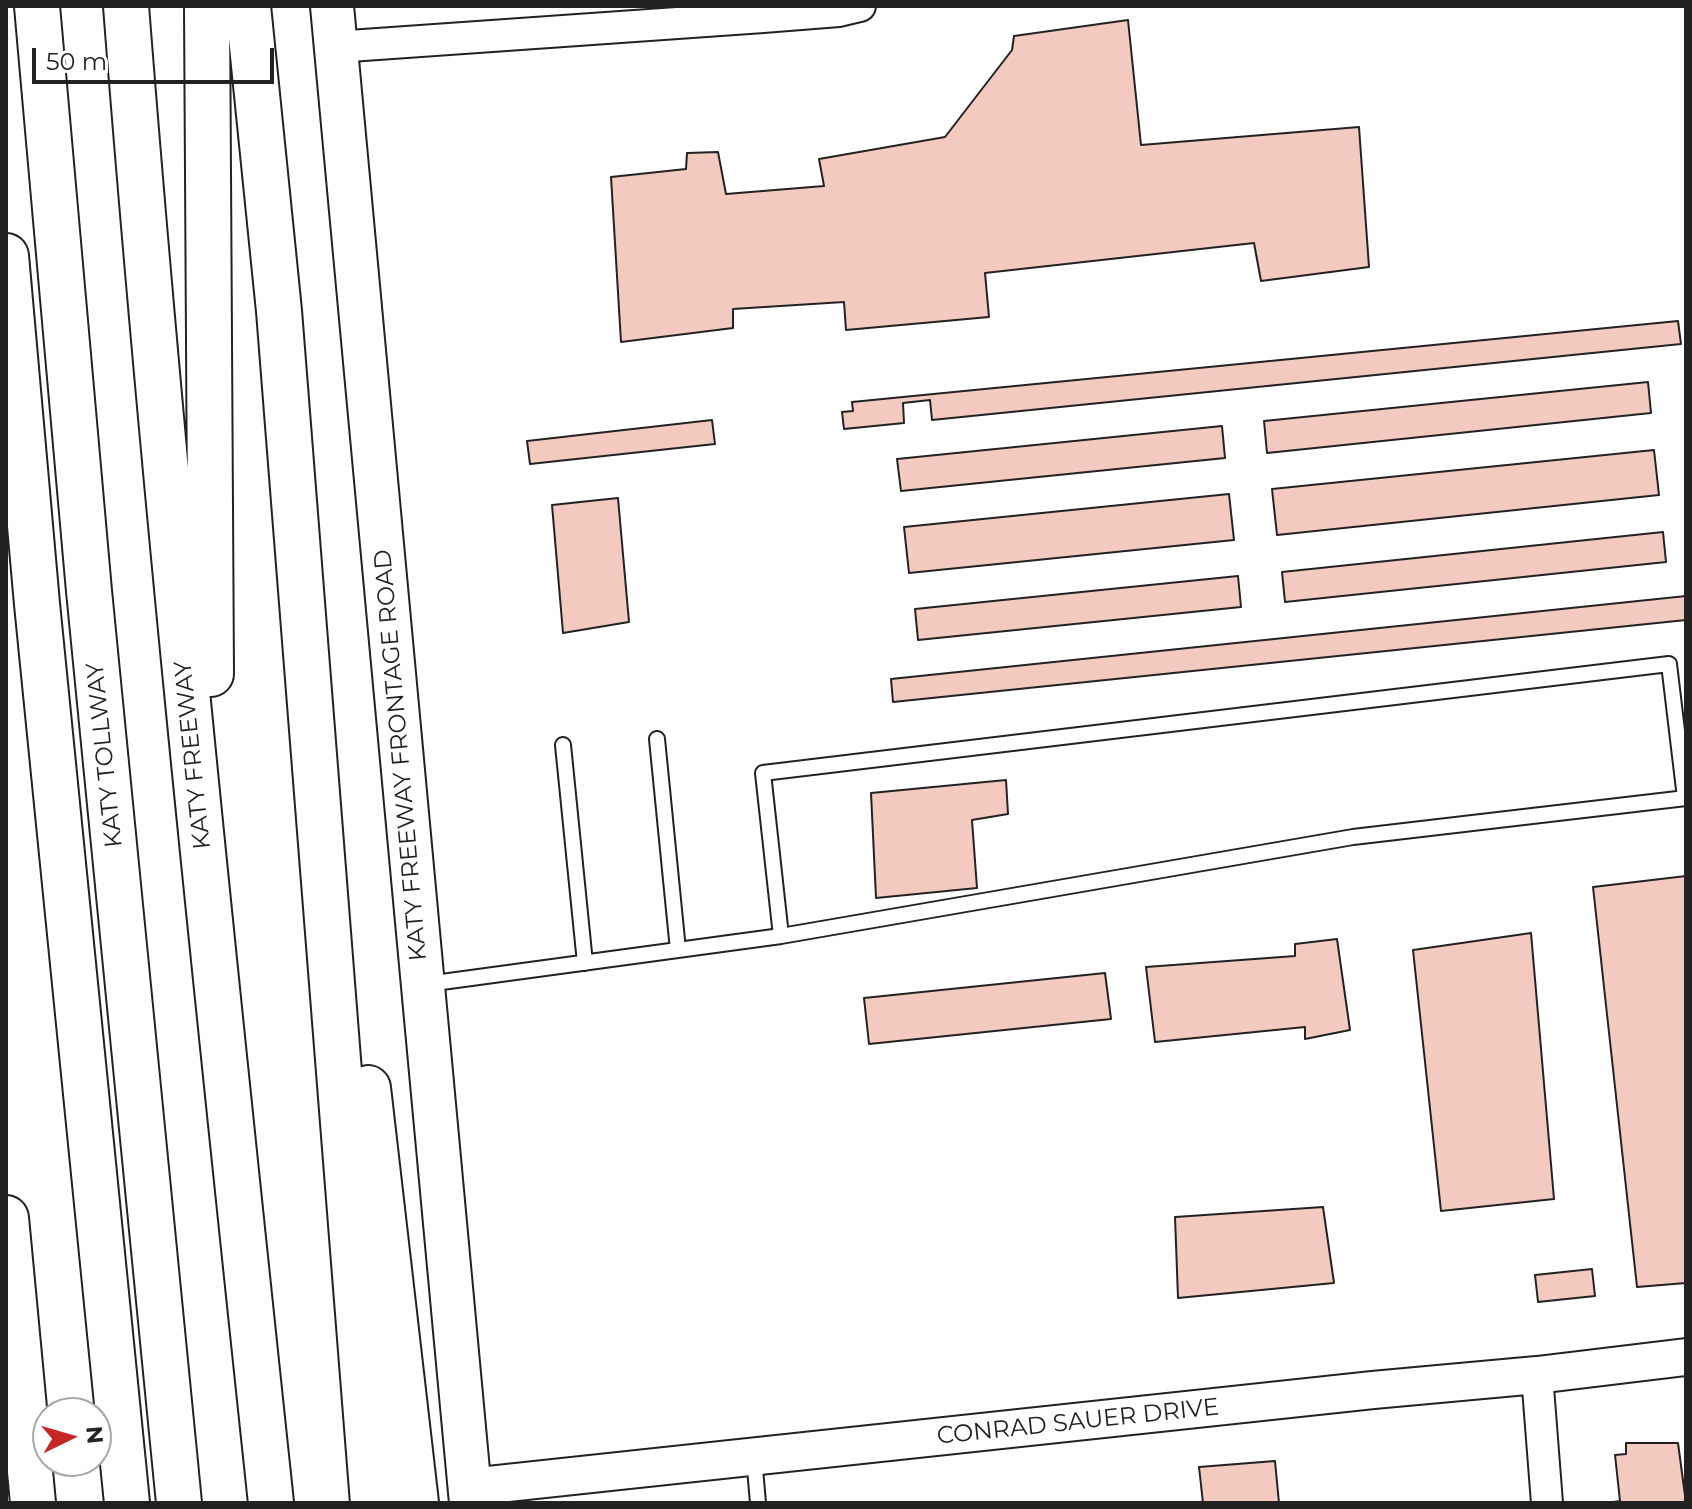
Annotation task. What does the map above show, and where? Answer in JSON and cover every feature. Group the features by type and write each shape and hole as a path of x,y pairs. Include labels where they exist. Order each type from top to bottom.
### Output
{"highway":[{"name":"KATY TOLLWAY","path":"37,6 89,591 179,1503"},
{"name":"KATY FREEWAY","path":"126,6 211,936 271,1503"},
{"path":"207,6 211,936"},
{"path":"248,6 277,296 416,1503"},
{"path":"6,256 37,604 127,1503"},
{"path":"277,296 373,1503"},
{"path":"6,1218 33,1503"}],"main road":[{"name":"KATY FREEWAY FRONTAGE ROAD","path":"332,6 470,1495"}],"street":[{"path":"335,47 763,17 839,11 860,6"},
{"name":"CONRAD SAUER DRIVE","path":"470,1495 754,1457 1686,1357"},
{"path":"1537,1375 1547,1503"}],"lane":[{"path":"423,985 781,936 1353,837 1685,798 1669,664 763,773 781,936"},
{"path":"657,739 678,950"},
{"path":"563,745 585,963"},
{"path":"754,1457 758,1503"}],"building":[{"path":"1128,20 1141,145 1359,127 1369,267 1261,281 1254,243 985,273 989,317 846,330 844,302 733,309 733,328 621,342 611,177 686,169 687,153 718,152 726,194 824,186 819,159 945,137 1012,50 1014,36"},
{"path":"1678,321 1681,344 932,420 930,400 903,403 904,423 844,429 842,412 853,411 852,402"},
{"path":"1648,382 1651,413 1267,453 1264,421"},
{"path":"712,420 715,444 530,464 527,441"},
{"path":"1222,426 1225,458 901,491 897,459"},
{"path":"1654,450 1659,495 1277,535 1272,489"},
{"path":"1229,494 1234,540 909,573 904,527"},
{"path":"618,498 629,622 563,633 552,505"},
{"path":"1663,532 1666,562 1285,602 1282,572"},
{"path":"1238,576 1241,607 918,640 915,609"},
{"path":"1686,596 1686,620 893,702 891,679"},
{"path":"1006,780 1008,814 972,820 977,888 876,898 871,793"},
{"path":"1686,876 1686,1283 1637,1287 1593,887"},
{"path":"1531,933 1554,1199 1441,1211 1413,950"},
{"path":"1337,939 1350,1030 1305,1039 1305,1027 1155,1042 1146,967 1295,956 1295,944"},
{"path":"1105,973 1111,1019 869,1044 864,998"},
{"path":"1323,1207 1334,1283 1178,1298 1175,1217"},
{"path":"1592,1269 1595,1296 1538,1302 1535,1275"},
{"path":"1626,1443 1678,1443 1686,1503 1607,1503 1620,1501 1615,1455 1626,1454"},
{"path":"1275,1461 1279,1503 1203,1503 1199,1467"}]}
